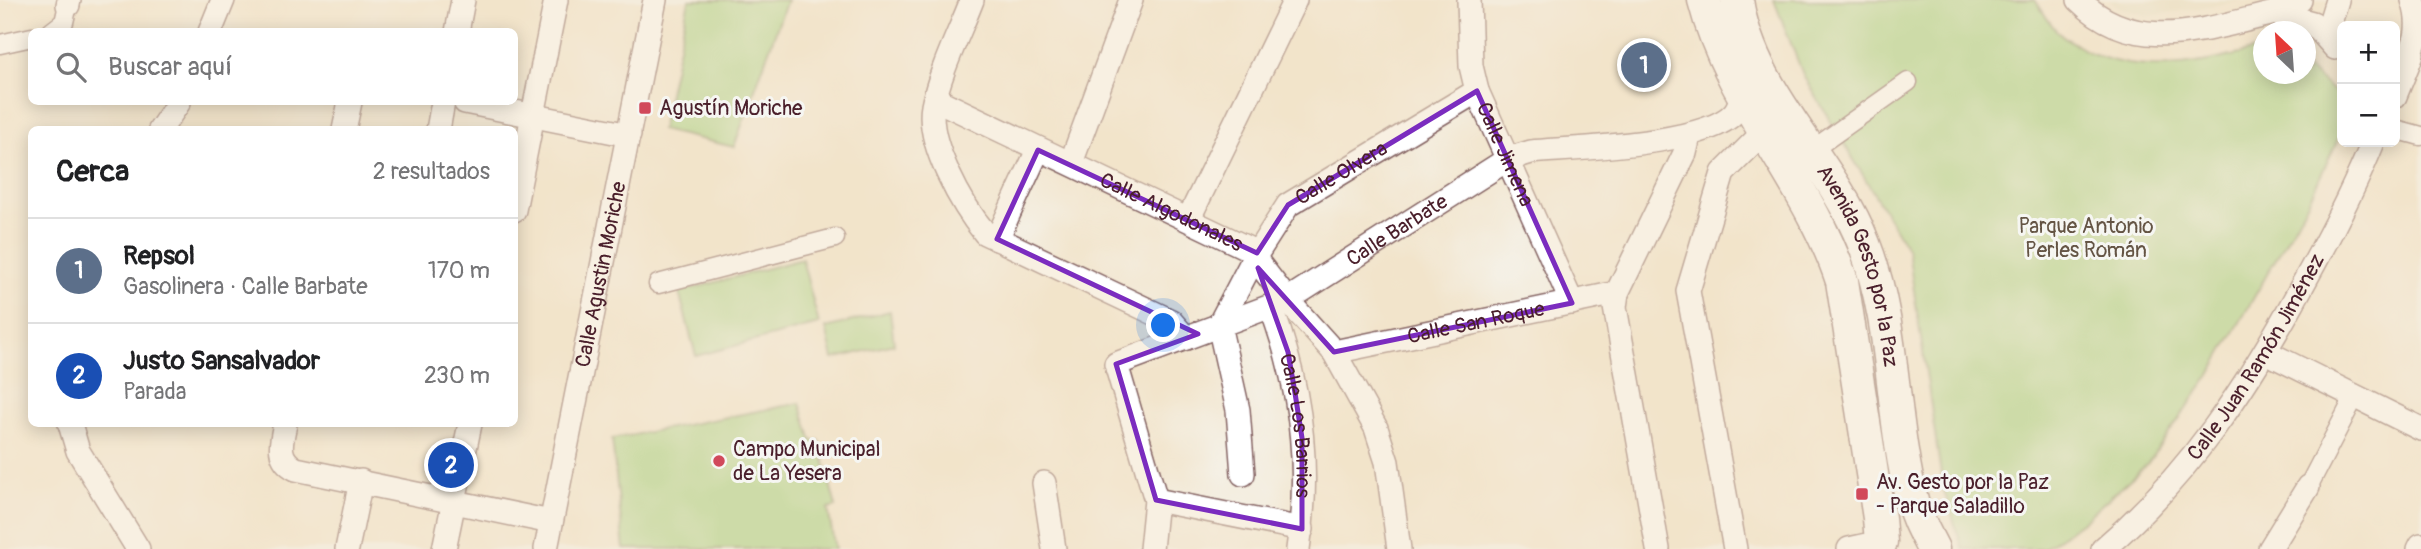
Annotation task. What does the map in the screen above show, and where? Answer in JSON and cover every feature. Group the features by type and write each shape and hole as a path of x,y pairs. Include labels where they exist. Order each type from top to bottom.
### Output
{"main road":[{"name":"Avenida Gesto por la Paz","path":"1704,0 1711,27 1742,93 1814,214 1830,245 1842,281 1879,545"},
{"name":"Avenida Gesto por la Paz","path":"1737,0 1742,29 1755,64 1846,204 1874,270 1912,502 1931,544"},
{"path":"1879,545 1894,530 1903,528 1913,529 1931,544"}],"street":[{"path":"212,28 223,0"},
{"path":"458,28 463,0"},
{"path":"518,191 556,0"},
{"name":"Calle Agustin Moriche","path":"546,549 656,0"},
{"path":"972,0 932,109 937,143 967,212 985,233 1171,321 1186,338"},
{"path":"1071,163 1131,0"},
{"path":"1189,218 1295,0"},
{"name":"Calle Jimena","path":"1469,0 1471,66 1477,91 1572,303"},
{"path":"2079,0 2106,23 2153,36 2200,30 2275,13 2313,23 2337,51"},
{"path":"2275,13 2284,5 2300,0"},
{"path":"2337,0 2329,26 2337,48"},
{"path":"2400,84 2418,39 2419,14 2413,0"},
{"path":"56,28 64,22 69,3"},
{"path":"0,44 28,38"},
{"path":"2400,60 2418,39"},
{"path":"1812,150 1908,82"},
{"name":"Calle Olvera","path":"1219,325 1254,258 1287,205 1477,91"},
{"name":"Calle Barbate","path":"1156,500 1116,364 1279,304 1508,159 1531,152 1689,136 1727,119 1735,112 1742,93"},
{"name":"Calle Algodonales","path":"935,99 1247,248 1279,304 1334,352 1376,428 1387,462 1399,549"},
{"path":"163,126 177,105"},
{"path":"345,126 349,105"},
{"path":"439,126 442,105"},
{"path":"480,105 629,135"},
{"path":"2400,130 2421,136"},
{"path":"1735,549 1688,291 1723,173 1763,132"},
{"path":"1658,549 1615,307 1617,293 1685,152 1689,136"},
{"name":"Calle Juan Ramón Jiménez","path":"2103,549 2151,506 2186,468 2266,352 2330,235 2371,147"},
{"path":"997,239 1038,150"},
{"path":"658,284 835,238"},
{"name":"Calle San Roque","path":"1334,352 1617,293"},
{"name":"Calle Los Barrios","path":"1279,304 1302,438 1300,539"},
{"path":"1219,325 1238,410 1243,474"},
{"path":"2266,352 2421,429"},
{"path":"2270,549 2308,487 2355,396"},
{"path":"71,427 78,451 138,549"},
{"path":"284,427 280,450 290,466 551,522"},
{"path":"444,549 469,427"},
{"path":"347,549 360,481"},
{"path":"1044,483 1054,549"},
{"path":"1151,549 1156,500 1300,539"},
{"path":"1849,549 1879,545"}],"highlighted area":[{"path":"1477,91 1572,303 1334,352 1258,268 1288,352 1295,393 1302,438 1302,529 1156,500 1116,364 1198,334 997,239 1038,150 1257,253 1288,205"}],"shaded area":[{"path":"2109,0 2245,0 2149,16 2119,7"}],"green space":[{"path":"689,0 787,0 734,147 661,130"},
{"name":"Parque Antonio Perles Román","path":"1774,0 2035,0 2057,31 2080,47 2105,58 2130,64 2183,65 2253,51 2253,84 2316,84 2316,76 2337,94 2337,141 2308,202 2210,375 2147,464 2082,522 2043,549 1963,549 1943,488 1908,250 1804,77"},
{"path":"802,259 819,324 696,356 679,292"},
{"path":"890,311 894,344 833,359 826,328"},
{"name":"Campo Municipal de La Yesera","path":"800,403 812,441 819,440 836,507 828,509 835,549 624,549 612,439"}],"place":[{"name":"Repsol","path":"1644,65"},
{"name":"Agustín Moriche","path":"645,108"},
{"name":"Campo Municipal de La Yesera","path":"719,461"},
{"name":"Justo Sansalvador","path":"451,465"},
{"name":"Av. Gesto por la Paz - Parque Saladillo","path":"1862,494"}]}
